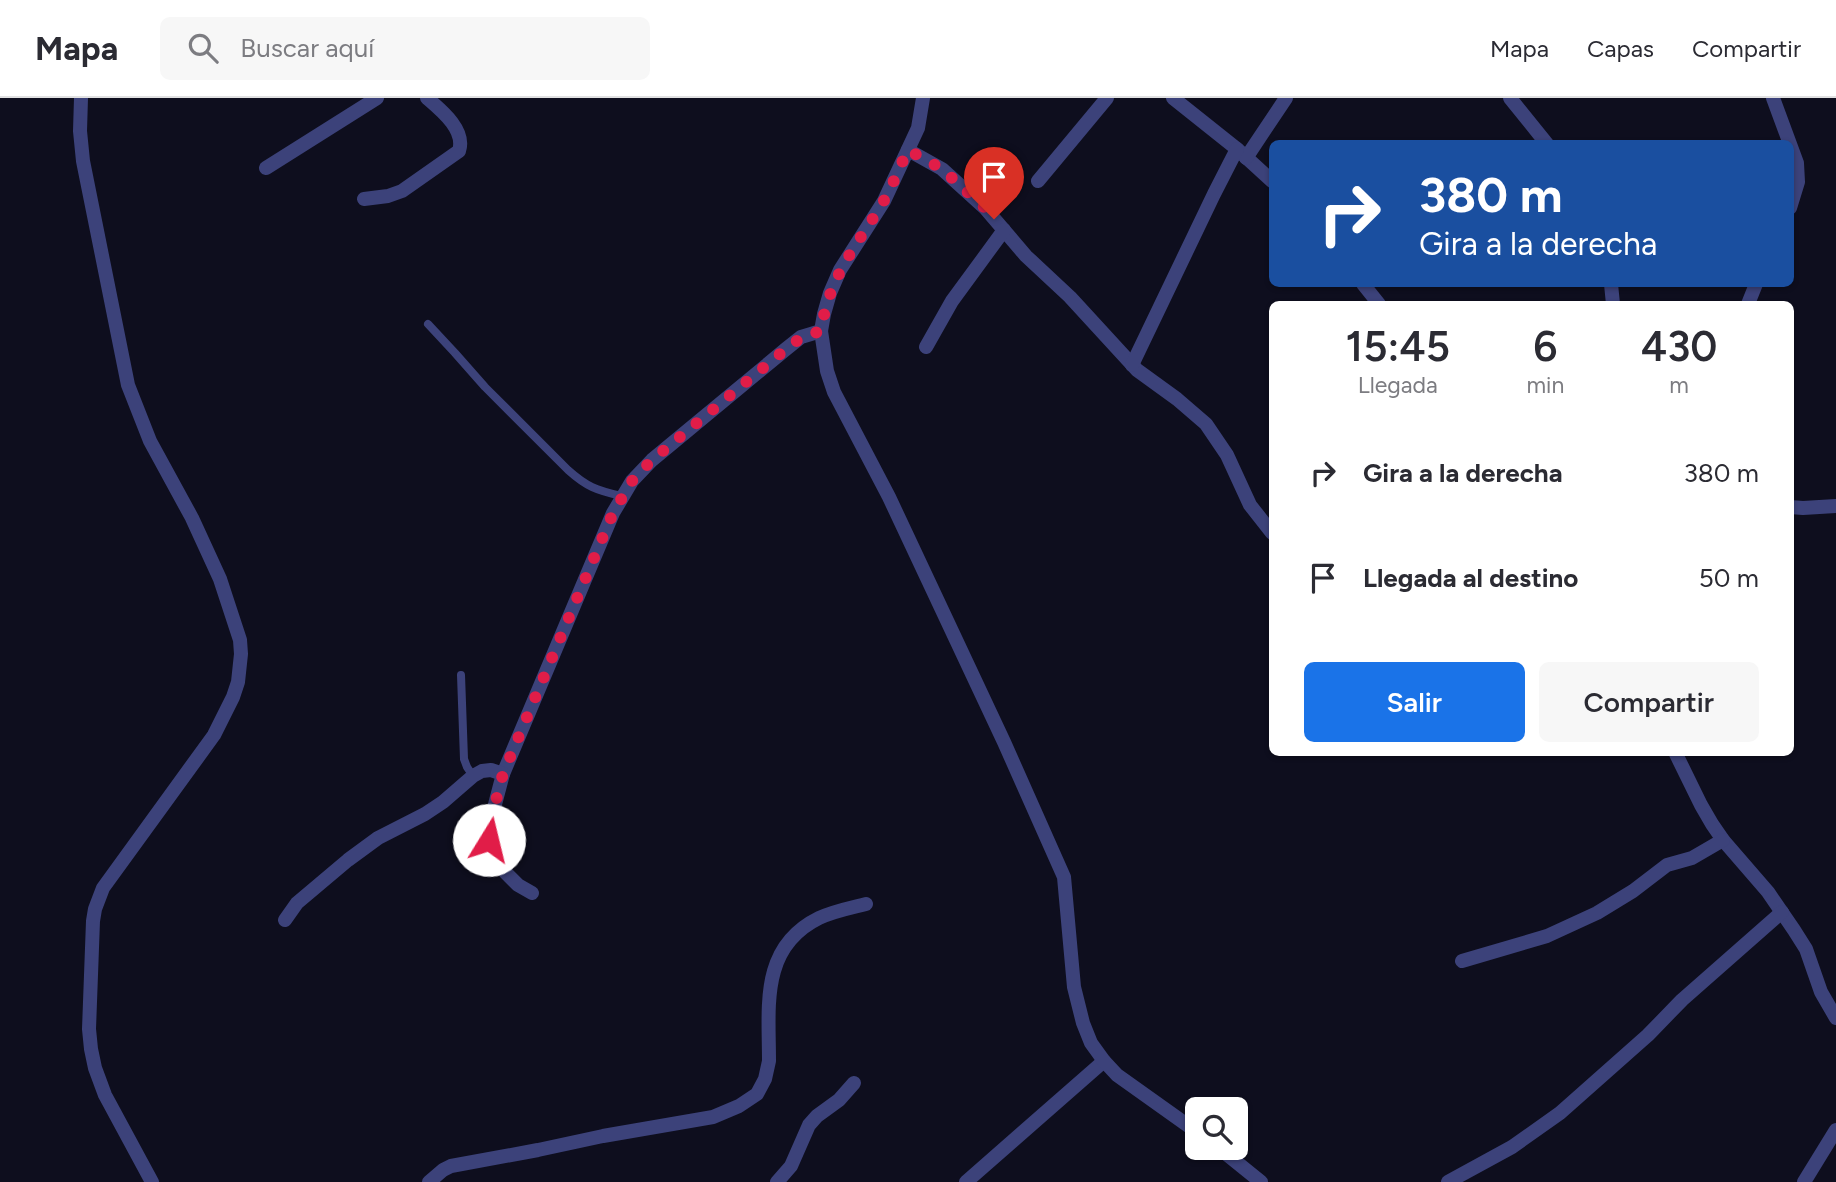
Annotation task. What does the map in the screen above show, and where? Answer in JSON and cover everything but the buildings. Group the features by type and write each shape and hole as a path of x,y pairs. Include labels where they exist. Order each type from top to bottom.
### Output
{"street":[{"path":"81,98 83,161 128,385 150,441 192,518 220,579 236,627 241,654 233,697 214,735 103,888 95,909 89,1029 95,1068 106,1095 152,1182"},
{"path":"266,168 377,98"},
{"path":"364,199 402,191 458,151 461,142 455,127 427,98"},
{"path":"923,98 918,128 908,150 884,201 840,270 824,314 821,331 827,371 834,392 889,497 1004,742 1064,877 1074,987 1091,1043 1117,1075 1185,1123"},
{"path":"1038,181 1107,98"},
{"path":"1173,98 1269,178"},
{"path":"1132,365 1214,194 1286,98"},
{"path":"1510,98 1545,140"},
{"path":"1773,98 1789,140"},
{"path":"908,150 942,169 985,208 1026,256 1070,297 1132,365 1206,424 1227,455 1250,505 1269,529"},
{"path":"1794,155 1798,182 1794,195"},
{"path":"926,347 951,301 1004,230"},
{"path":"1365,287 1377,301"},
{"path":"532,893 518,885 497,861 488,831 503,774 621,496 652,460 748,380 802,337 821,331"},
{"path":"1794,507 1836,506"},
{"path":"1677,756 1701,805 1723,840 1760,882 1806,949 1821,992 1836,1018"},
{"path":"285,920 297,903 378,838 425,814 482,771 491,770 503,774"},
{"path":"1462,961 1547,936 1597,913 1633,891 1667,865 1692,858 1723,840"},
{"path":"429,1182 451,1166 713,1117 739,1106 757,1094 768,1070 769,993 772,972 782,952 792,938 808,924 833,912 866,904"},
{"path":"1448,1182 1512,1147 1560,1113 1782,912"},
{"path":"967,1182 1104,1060"},
{"path":"777,1182 792,1166 809,1125 839,1100 854,1083"},
{"path":"1804,1182 1836,1130"},
{"path":"1234,1160 1261,1182"}],"lane":[{"path":"428,324 485,387 568,470 597,491 621,496"},
{"path":"461,675 464,759 473,776"}],"route":[{"path":"489,840 488,831 503,774 613,513 632,481 652,460 786,349 802,337 821,331 830,293 840,270 884,201 908,150 942,169 994,219"}]}
